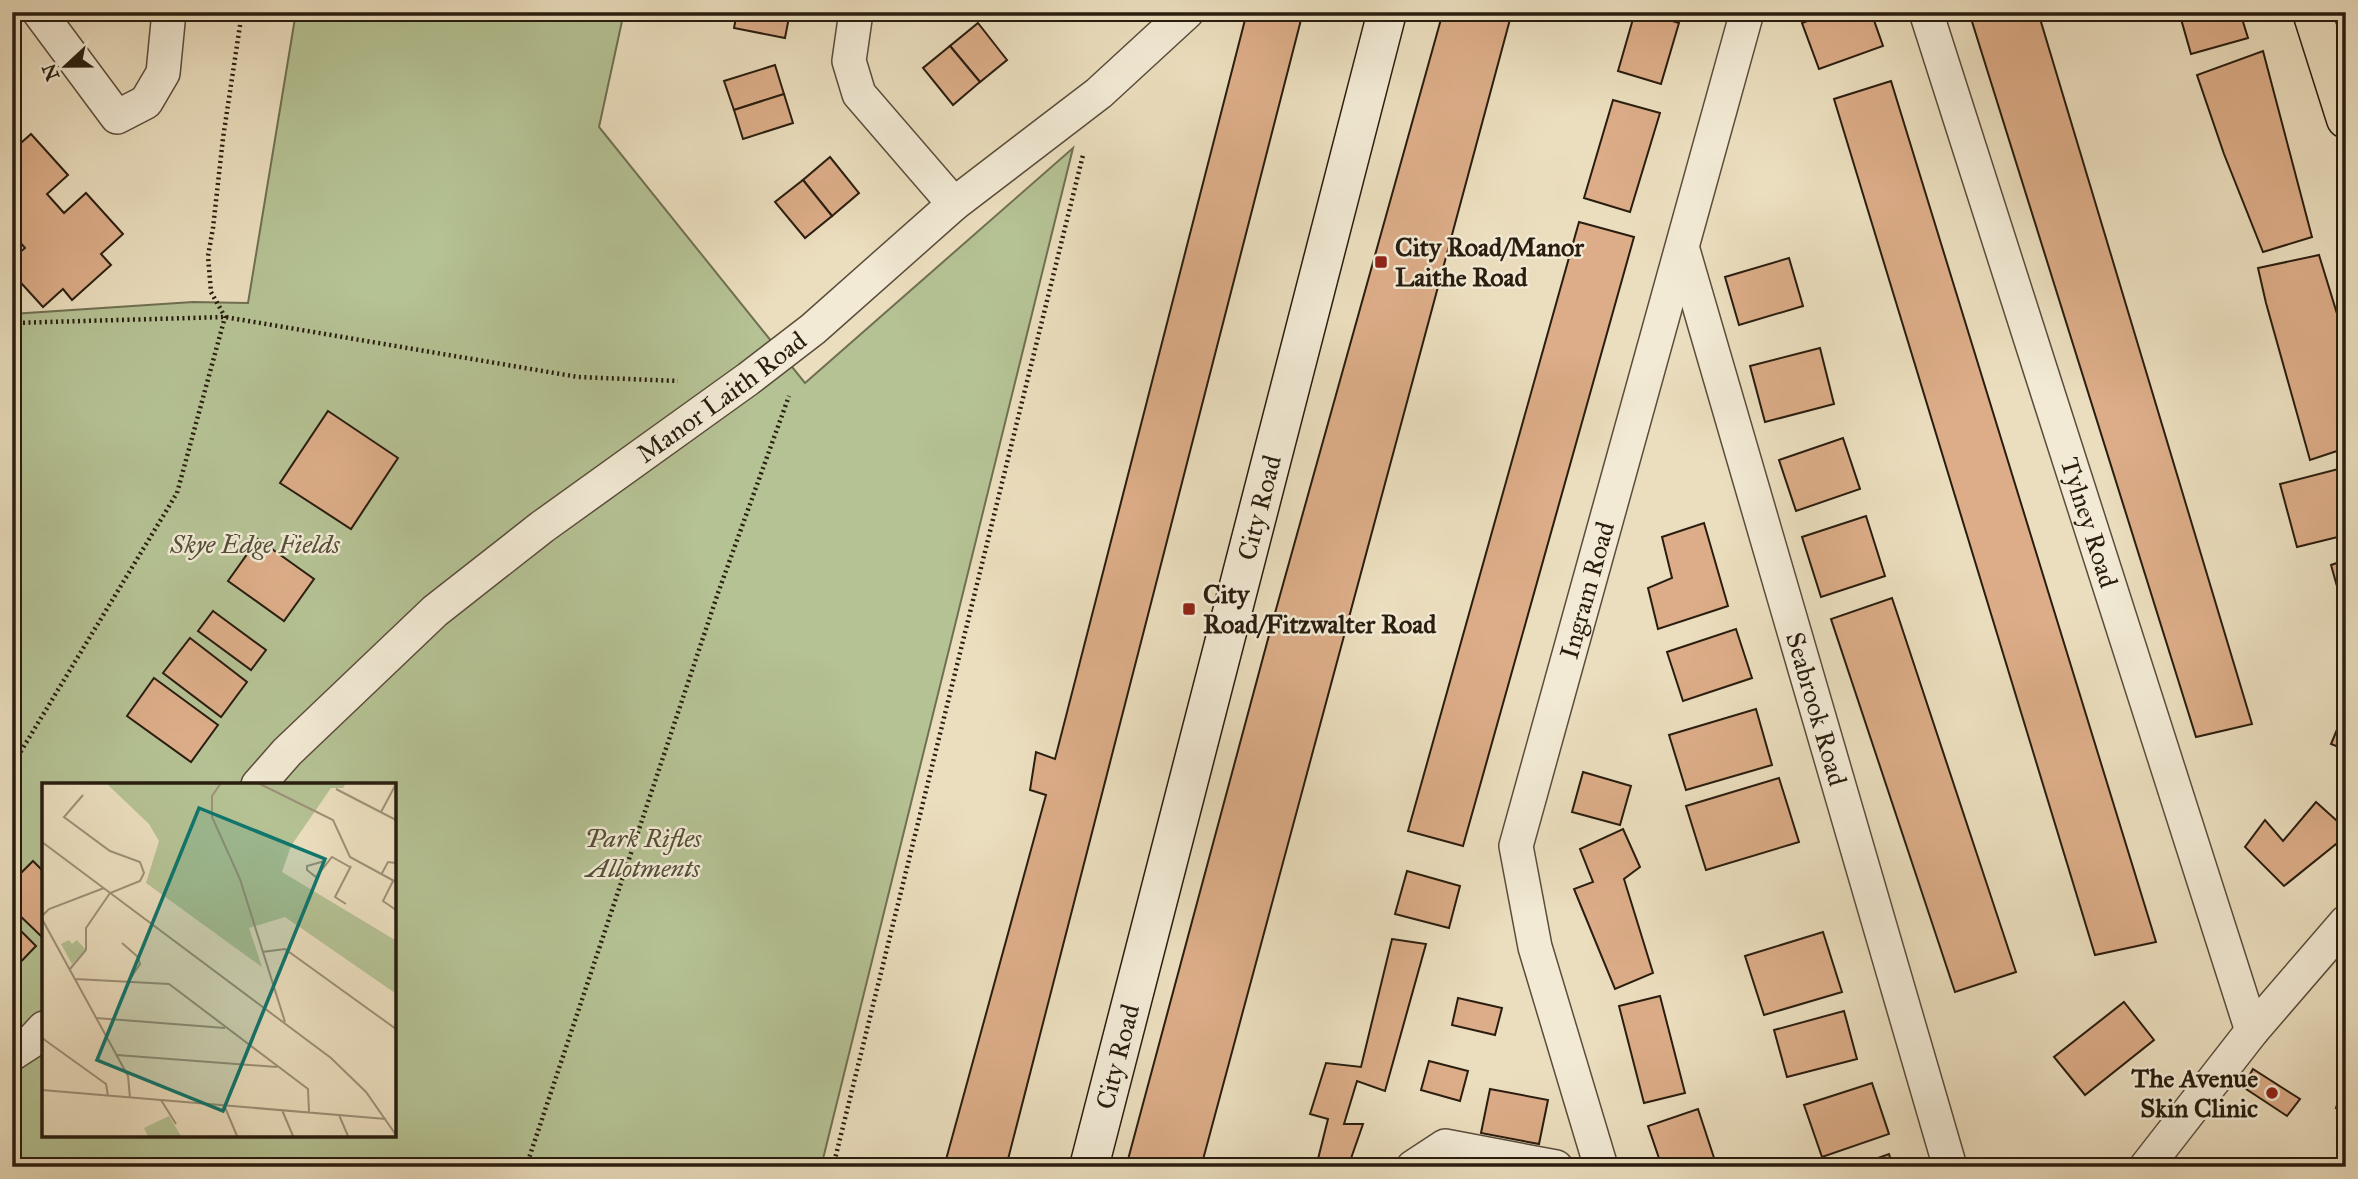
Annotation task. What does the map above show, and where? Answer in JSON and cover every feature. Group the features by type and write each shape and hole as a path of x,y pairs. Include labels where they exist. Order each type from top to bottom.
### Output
{"main road":[{"name":"City Road","path":"1088,1167 1387,12"},
{"path":"2312,12 2346,119"}],"street":[{"path":"39,12 117,117 146,102 163,74 169,12"},
{"path":"856,12 849,61 859,93 954,204"},
{"name":"Manor Laith Road","path":"260,783 287,752 435,611 542,527 813,329 954,204 1099,93 1187,12"},
{"name":"Ingram Road","path":"1601,1167 1535,947 1516,846 1747,12"},
{"name":"Tylney Road","path":"1926,12 2252,1031"},
{"name":"Seabrook Road","path":"1683,250 1950,1167"},
{"path":"2146,1167 2252,1031 2346,922"},
{"path":"12,1054 32,1041 42,1030"},
{"path":"1413,1167 1445,1146 1556,1167"}],"path":[{"path":"12,766 177,492 225,317 211,292 208,256 242,12"},
{"path":"833,1167 1099,93"},
{"path":"12,323 225,317 578,377 687,381"},
{"path":"526,1167 718,593 791,392"}],"green space":[{"path":"296,12 624,12 599,127 805,383 1073,148 821,1167 12,1167 12,314 193,302 248,303"}],"building":[{"path":"737,12 790,12 785,38 734,28"},
{"path":"1247,12 1303,12 1006,1167 944,1167 1046,795 1030,790 1036,752 1055,759"},
{"path":"1443,12 1512,12 1201,1167 1126,1167 1275,613"},
{"path":"1635,12 1644,12 1679,23 1661,84 1618,71"},
{"path":"1831,12 1871,12 1883,46 1819,69 1802,23"},
{"path":"1969,12 2038,12 2252,724 2196,737"},
{"path":"2179,12 2240,12 2248,38 2191,54"},
{"path":"978,23 1007,60 980,82 950,46"},
{"path":"950,46 980,82 953,105 923,68"},
{"path":"2263,51 2312,237 2263,252 2224,154 2197,75"},
{"path":"775,65 784,94 734,110 724,81"},
{"path":"1891,81 2156,942 2095,955 1834,99"},
{"path":"784,94 793,123 743,139 734,110"},
{"path":"1613,100 1660,113 1630,212 1584,198"},
{"path":"31,134 68,175 47,194 64,213 86,193 123,234 101,254 111,265 72,300 63,289 43,307 12,273 12,259 25,248 12,233 12,151"},
{"path":"830,157 859,193 832,216 803,180"},
{"path":"803,180 832,216 805,238 775,202"},
{"path":"1579,222 1634,237 1463,846 1408,831"},
{"path":"2319,255 2346,343 2346,448 2310,460 2258,268"},
{"path":"1789,258 1803,306 1739,325 1725,277"},
{"path":"1820,348 1834,404 1765,422 1750,366"},
{"path":"328,411 398,458 351,529 280,483"},
{"path":"1843,438 1860,489 1796,511 1779,460"},
{"path":"2346,467 2346,535 2297,547 2280,484"},
{"path":"1866,516 1885,576 1821,597 1802,537"},
{"path":"1704,523 1728,606 1658,629 1648,588 1672,578 1662,537"},
{"path":"258,539 314,579 284,621 228,581"},
{"path":"2346,560 2346,603 2342,604 2331,565"},
{"path":"1892,598 2016,972 1955,992 1831,619"},
{"path":"213,611 266,650 251,670 198,631"},
{"path":"1736,629 1752,678 1683,701 1667,652"},
{"path":"190,638 247,682 221,717 163,673"},
{"path":"154,678 218,725 191,762 127,716"},
{"path":"2346,708 2346,750 2331,744"},
{"path":"1756,709 1772,765 1686,790 1669,735"},
{"path":"1583,772 1631,786 1620,825 1572,812"},
{"path":"1779,778 1799,842 1706,870 1686,806"},
{"path":"2316,802 2346,829 2346,836 2284,886 2245,847 2265,820 2283,841"},
{"path":"1623,829 1640,867 1624,879 1653,973 1615,989 1574,889 1593,882 1580,849"},
{"path":"33,861 42,870 42,937 12,908 12,882"},
{"path":"1407,871 1460,886 1449,928 1395,914"},
{"path":"12,922 36,946 12,971"},
{"path":"1823,932 1842,992 1764,1015 1745,956"},
{"path":"1392,939 1426,944 1385,1091 1357,1081 1344,1124 1363,1124 1348,1167 1316,1167 1328,1119 1310,1114 1326,1063 1361,1067"},
{"path":"1660,996 1685,1093 1644,1103 1619,1006"},
{"path":"1458,998 1502,1008 1495,1035 1452,1025"},
{"path":"2124,1002 2154,1040 2085,1095 2054,1057"},
{"path":"1844,1011 1857,1059 1787,1077 1774,1030"},
{"path":"1429,1061 1468,1071 1460,1101 1421,1090"},
{"name":"The Avenue Skin Clinic","path":"2253,1069 2300,1099 2287,1116 2243,1087"},
{"path":"2346,1077 2346,1111 2336,1108"},
{"path":"1872,1083 1889,1134 1822,1157 1804,1105"},
{"path":"1490,1089 1548,1100 1539,1144 1481,1133"},
{"path":"1698,1109 1717,1167 1662,1167 1648,1126"},
{"path":"1889,1154 1893,1167 1853,1167"}],"place":[{"name":"City Road/Manor Laithe Road","path":"1381,262"},
{"name":"City Road/Fitzwalter Road","path":"1189,609"},
{"name":"The Avenue Skin Clinic","path":"2272,1093"}],"park label":[{"name":"Skye Edge Fields","path":"255,544"},
{"name":"Park Rifles Allotments","path":"643,853"}]}
